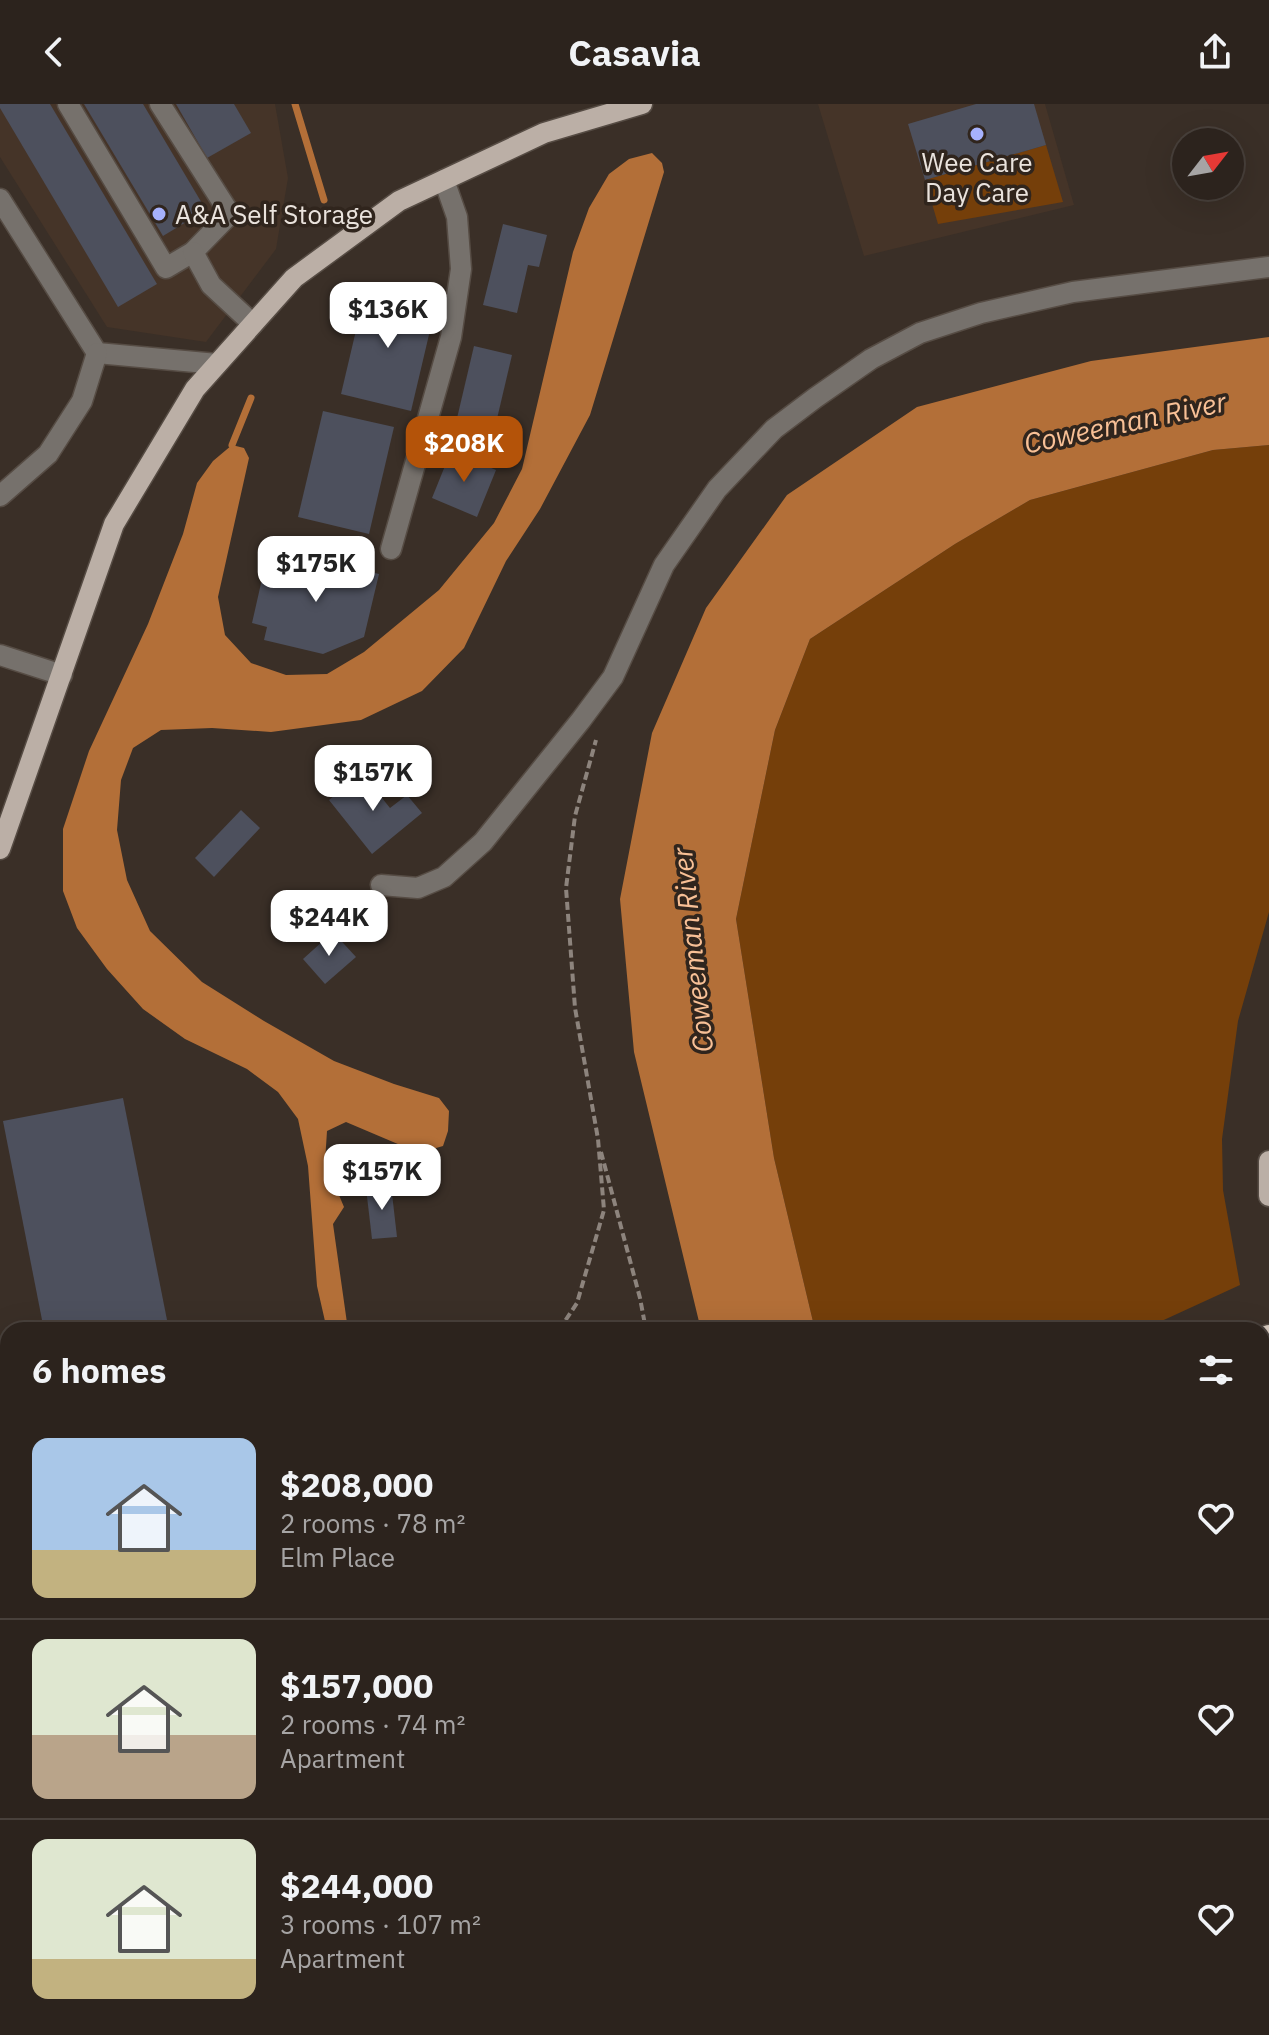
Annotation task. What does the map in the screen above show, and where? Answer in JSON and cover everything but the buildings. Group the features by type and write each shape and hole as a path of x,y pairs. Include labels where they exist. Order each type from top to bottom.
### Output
{"main road":[{"path":"0,849 114,524 195,389 294,278 399,201 544,133 642,104"},
{"path":"1269,1161 1269,1196"}],"street":[{"path":"68,104 166,268 193,252 230,214 160,104"},
{"path":"391,549 451,337 461,269 457,217 444,180"},
{"path":"0,199 97,353 82,401 48,454 0,496"},
{"path":"193,252 211,285 253,324"},
{"path":"381,885 418,888 444,877 483,842 613,677 664,565 717,489 774,429 871,359 920,333 981,313 1073,292 1269,267"},
{"path":"97,353 217,364"},
{"path":"0,655 62,675"}],"path":[{"path":"598,732 575,816 566,888 575,1008 598,1139 644,1322"},
{"path":"564,1322 577,1303 604,1210 598,1139"}],"shaded area":[{"name":"A&A Self Storage","path":"0,104 275,104 288,178 276,249 206,342 107,327 0,157"},
{"path":"818,104 1045,104 1074,205 864,256"},
{"path":"1046,145 1063,202 938,224 925,180"},
{"path":"1269,445 1269,912 1238,1021 1222,1139 1223,1190 1240,1285 1159,1322 813,1322 774,1158 736,919 775,730 810,639 955,544 1030,500 1213,450"}],"water":[{"path":"652,153 662,163 664,172 590,415 540,509 506,561 464,648 422,691 361,720 271,732 212,728 161,730 133,748 121,780 117,830 127,880 150,931 202,982 264,1021 334,1061 439,1098 449,1111 443,1146 419,1153 346,1122 327,1131 325,1162 344,1207 333,1224 347,1322 325,1322 317,1286 308,1166 298,1119 278,1092 247,1069 185,1039 143,1009 107,969 77,928 63,891 63,829 89,751 148,624 183,534 197,483 213,461 232,445 244,448 249,458 218,597 225,635 251,663 286,675 327,674 364,652 439,590 494,523 522,469 573,252 589,208 609,174 629,159"},
{"name":"Coweeman River","path":"1269,337 1269,445 1213,450 1030,500 955,544 810,639 775,730 736,919 774,1158 813,1322 699,1322 634,1052 620,899 652,733 706,608 787,495 917,407 1091,361"}],"waterway":[{"path":"295,104 324,200"},
{"path":"232,445 251,398"}],"place":[{"name":"Wee Care Day Care","path":"977,134"},
{"name":"A&A Self Storage","path":"159,214"}]}
